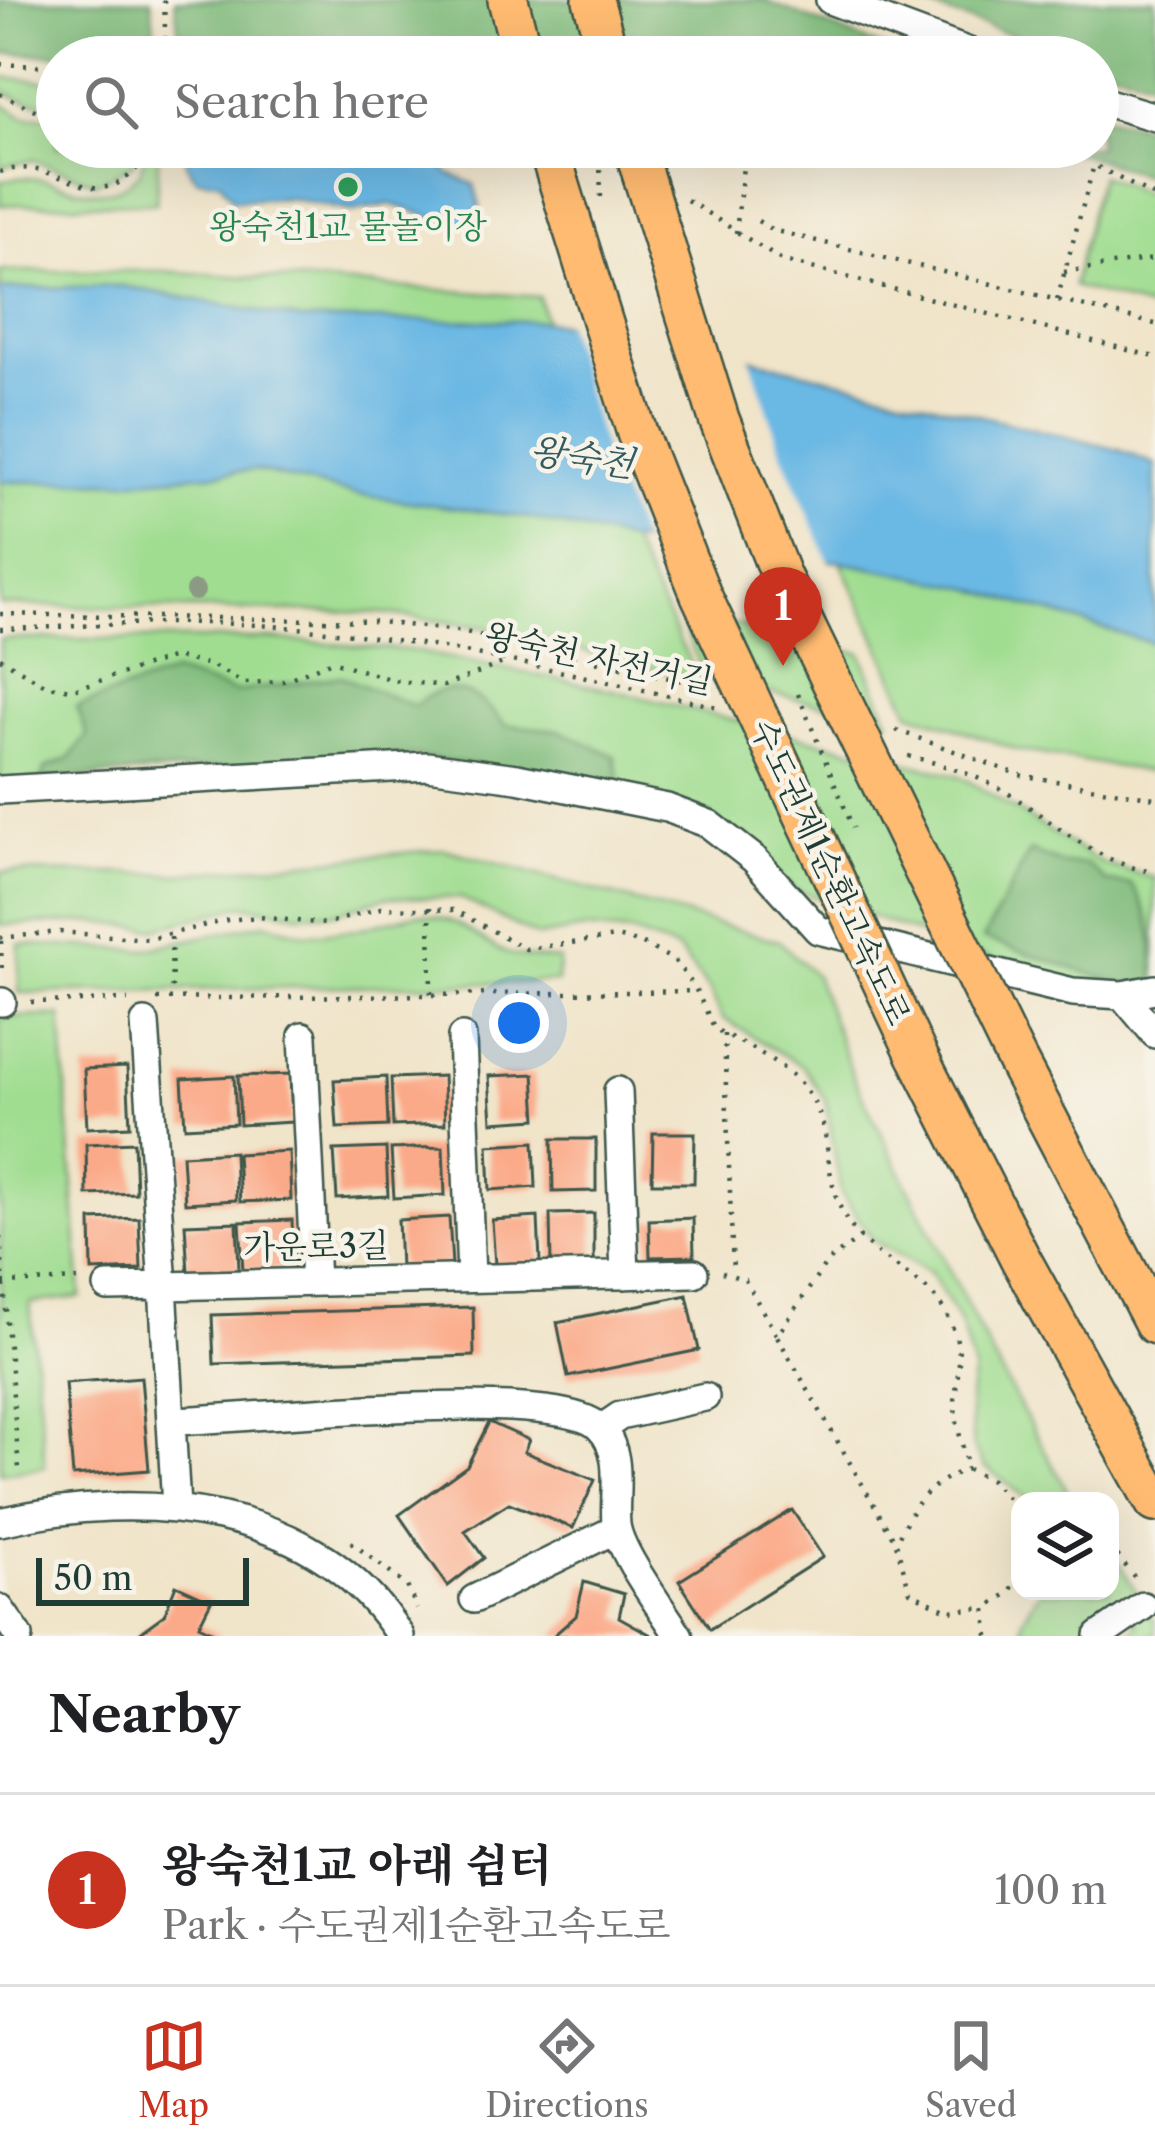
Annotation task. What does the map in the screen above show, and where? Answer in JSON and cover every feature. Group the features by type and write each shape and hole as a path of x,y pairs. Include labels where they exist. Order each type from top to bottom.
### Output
{"highway":[{"path":"508,0 518,36"},
{"path":"593,0 603,36"},
{"name":"수도권제1순환고속도로","path":"555,168 638,434 700,595 917,1055 1020,1258 1155,1502"},
{"path":"641,168 719,419 781,577 1014,1055 1155,1324"}],"street":[{"path":"830,0 926,36"},
{"path":"1119,106 1155,117"},
{"path":"0,790 427,766 517,778 667,808 709,824 754,859 818,930 1073,992 1122,995 1155,989"},
{"path":"1122,995 1155,1034"},
{"path":"142,1007 176,1507"},
{"path":"303,1036 315,1282"},
{"path":"462,1037 471,1278"},
{"path":"618,1090 625,1275"},
{"name":"가운로3길","path":"97,1284 694,1273"},
{"path":"601,1429 620,1416 705,1397"},
{"path":"171,1420 497,1406 569,1411 601,1429 618,1473 616,1529 679,1636"},
{"path":"0,1522 101,1507 176,1507 241,1520 291,1538 331,1561 383,1609 400,1636"},
{"path":"474,1599 616,1529"},
{"path":"1099,1636 1142,1596"},
{"path":"0,1609 20,1636"}],"path":[{"path":"164,0 165,36"},
{"path":"0,64 36,67"},
{"path":"0,94 36,111"},
{"path":"0,172 27,165 91,190 114,187 135,168"},
{"path":"736,233 743,168"},
{"path":"1057,300 1093,168"},
{"path":"1101,168 1155,197"},
{"path":"682,196 781,260 1155,357"},
{"path":"758,221 772,230 1155,325"},
{"path":"1064,272 1154,258"},
{"path":"0,614 371,621 465,632 717,689"},
{"name":"왕숙천 자전거길","path":"0,628 236,623 364,637 732,711"},
{"path":"0,658 47,686 74,689 174,657 211,665 244,683 283,680 332,661 392,680 444,686 503,663"},
{"path":"791,677 853,828"},
{"path":"782,704 825,714"},
{"path":"793,727 834,737"},
{"path":"887,728 929,738 1020,776 1155,797"},
{"path":"898,753 961,769 1088,847 1133,869 1155,872"},
{"path":"430,907 431,995"},
{"path":"171,937 172,999"},
{"path":"1,938 1,1002 142,1007 172,999 697,991"},
{"path":"724,1034 733,1272"},
{"path":"0,1237 19,1469"},
{"path":"777,1336 827,1262 861,1237"},
{"path":"694,1273 733,1272 745,1280 896,1544 910,1592 949,1611 986,1608 1011,1590"},
{"path":"3,1282 97,1284"},
{"path":"896,1544 922,1498 943,1477 968,1469"},
{"path":"1119,1560 1142,1596"},
{"path":"986,1608 988,1636"}],"green space":[{"path":"0,0 151,0 155,36 36,36 36,54 0,53"},
{"path":"175,0 763,0 853,36 179,36"},
{"path":"907,0 1155,0 1155,82 1119,71 1119,36 1015,36"},
{"path":"0,77 36,80 36,102 13,96 0,88"},
{"path":"0,103 25,117 36,117 36,161 0,167"},
{"path":"1119,120 1155,128 1155,179 1119,167"},
{"path":"56,168 125,168 97,183"},
{"path":"141,168 158,168 156,203 0,205 0,182 37,179 106,191"},
{"path":"1100,175 1155,197 1155,311 1073,286"},
{"path":"0,271 162,271 539,297 545,321 302,320 122,286 0,289"},
{"path":"256,470 353,494 530,518 630,541 699,680 495,629 381,613 0,605 0,482 128,481"},
{"path":"841,562 966,587 1155,644 1155,773 1018,750 910,712"},
{"path":"676,611 861,653 889,720 706,678"},
{"path":"0,639 268,639 409,650 612,690 960,776 1103,864 1155,878 1155,1016 795,890 722,826 415,756 0,782"},
{"path":"173,673 236,692 340,676 414,706 440,691 463,692 505,725 558,730 615,756 621,788 415,756 41,779 46,768 70,758 87,735 76,707"},
{"path":"444,849 779,941 815,975 855,1081 1000,1371 1068,1492 1018,1492 984,1466 973,1447 969,1401 974,1370 960,1322 930,1273 873,1240 841,1193 826,1101 804,1067 722,1018 710,991 678,950 631,933 584,929 538,937 461,898 386,897 335,913 299,914 244,905 154,929 96,922 0,925 0,872 179,874"},
{"path":"1030,851 1063,864 1087,864 1106,882 1131,884 1149,923 1155,995 983,939"},
{"path":"416,914 453,922 508,954 559,960 557,982 19,993 19,944 142,950 265,923 307,934 354,930"},
{"path":"61,1016 81,1297 30,1303 45,1467 1,1473 0,1017"},
{"path":"1119,1563 1155,1623 1155,1636 1123,1636 1137,1625 1123,1604 1078,1636 1021,1636 1023,1619 1035,1600 1119,1600"}],"water":[{"name":"왕숙천1교 물놀이장","path":"189,168 444,168 474,184 480,206 474,220 460,226 391,204 351,211 290,198 233,200 220,181 197,179"},
{"name":"왕숙천","path":"122,286 302,320 545,321 745,357 1119,450 1155,464 1155,644 966,587 841,562 630,541 530,518 353,494 256,470 128,481 0,482 0,289"}],"pier":[{"path":"564,319 748,351 782,453 831,567 645,549 608,463"}],"building":[{"path":"127,1067 130,1126 87,1128 84,1069"},
{"path":"290,1074 292,1122 240,1125 238,1076"},
{"path":"534,1074 537,1119 492,1122 489,1076"},
{"path":"234,1076 236,1124 185,1127 182,1079"},
{"path":"443,1076 445,1124 393,1126 391,1078"},
{"path":"386,1077 388,1126 337,1128 334,1080"},
{"path":"653,1133 695,1133 694,1183 652,1183"},
{"path":"552,1139 596,1139 596,1191 553,1192"},
{"path":"134,1142 136,1193 87,1195 86,1144"},
{"path":"534,1142 536,1187 490,1190 488,1145"},
{"path":"443,1147 445,1195 394,1198 391,1149"},
{"path":"386,1148 388,1196 337,1199 334,1150"},
{"path":"289,1151 291,1200 240,1202 237,1154"},
{"path":"234,1152 236,1200 185,1203 182,1155"},
{"path":"594,1213 594,1266 551,1267 550,1214"},
{"path":"449,1217 452,1265 400,1268 398,1220"},
{"path":"538,1217 540,1263 495,1265 492,1220"},
{"path":"139,1218 141,1269 92,1271 91,1220"},
{"path":"693,1218 694,1256 650,1257 649,1220"},
{"path":"292,1220 294,1268 243,1271 240,1222"},
{"path":"237,1222 239,1270 188,1272 185,1224"},
{"path":"687,1295 699,1350 568,1377 557,1322"},
{"path":"473,1307 474,1356 214,1364 212,1315"},
{"path":"141,1377 149,1470 73,1476 65,1383"},
{"path":"489,1422 529,1440 524,1452 595,1480 573,1528 509,1503 465,1531 484,1558 448,1586 399,1515 467,1466"},
{"path":"792,1510 823,1557 710,1629 679,1581"},
{"path":"584,1582 624,1594 619,1617 653,1636 553,1636 576,1616"},
{"path":"176,1585 211,1601 199,1625 222,1636 135,1636 164,1615"}],"place":[{"name":"왕숙천1교 물놀이장","path":"348,187"},
{"name":"왕숙천1교 아래 쉼터","path":"783,666"}]}
